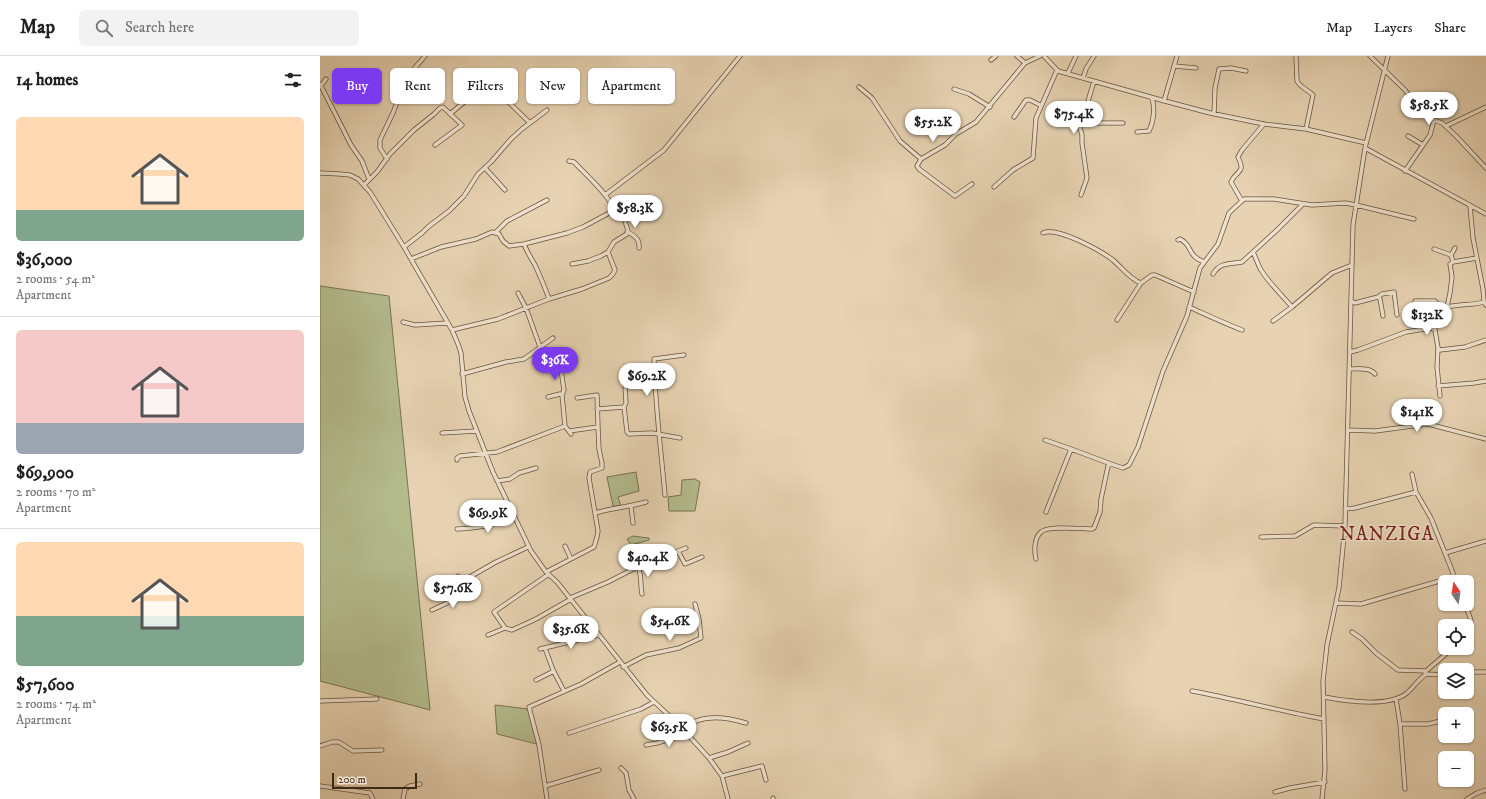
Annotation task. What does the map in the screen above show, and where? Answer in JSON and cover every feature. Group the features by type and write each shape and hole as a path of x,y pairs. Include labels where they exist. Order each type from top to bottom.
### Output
{"street":[{"path":"387,159 380,148 380,140 393,113 406,78 425,56"},
{"path":"605,194 664,150 740,56"},
{"path":"991,60 996,56"},
{"path":"1017,56 1025,63"},
{"path":"972,184 954,196 917,168 917,164 921,159 945,145 956,134 976,122 1025,63 1040,56"},
{"path":"1044,56 1057,70 1152,98 1214,114 1264,124 1306,129 1366,143"},
{"path":"1068,73 1076,56"},
{"path":"1083,78 1086,68 1094,56"},
{"path":"1164,101 1177,56"},
{"path":"1296,56 1297,81 1313,95 1306,129"},
{"path":"1370,56 1405,90 1413,101 1434,120 1446,126 1486,168"},
{"path":"1322,799 1325,782 1323,681 1327,645 1336,603 1346,509 1353,225 1366,143 1388,56"},
{"path":"1174,66 1196,68"},
{"path":"1214,114 1215,88 1219,69 1231,68 1246,71"},
{"path":"994,187 1013,170 1033,158 1035,123 1040,105 1057,70"},
{"path":"326,79 321,85 351,145 362,161 369,179"},
{"path":"1081,195 1087,178 1080,128 1094,81"},
{"path":"450,114 488,82 530,123"},
{"path":"858,87 872,98 900,141 921,159"},
{"path":"954,89 969,94 990,107"},
{"path":"1137,132 1148,131 1150,128 1154,117 1154,104 1152,98"},
{"path":"1014,117 1026,100 1030,100 1040,105"},
{"path":"364,185 414,130 443,107 462,125 435,145"},
{"path":"1446,126 1486,107"},
{"path":"404,247 449,211 464,196 478,174 511,139 547,110"},
{"path":"1082,120 1097,123 1123,123"},
{"path":"1405,171 1430,135 1434,120"},
{"path":"1242,201 1231,182 1240,172 1242,165 1238,157 1264,124"},
{"path":"1408,136 1423,145"},
{"path":"1365,148 1486,214"},
{"path":"569,161 574,162 605,194 614,209 619,210 624,218 627,232"},
{"path":"485,168 505,190"},
{"path":"320,173 350,175 358,179 370,192 411,258 452,330 461,353 462,374 468,411 497,481 528,547 548,573 558,582 623,667 654,702 682,728 709,758 722,776 728,799"},
{"path":"1045,440 1123,468 1129,465 1138,447 1163,371 1189,307 1200,268 1218,244 1229,213 1244,199 1274,199 1312,205 1345,203 1414,219"},
{"path":"411,258 441,247 471,241 492,232 496,232 506,221 547,200"},
{"path":"1213,274 1221,265 1230,262 1242,262 1278,230 1303,204"},
{"path":"1440,396 1437,367 1438,348 1435,330 1438,312 1446,307 1485,304 1470,206"},
{"path":"496,232 509,246 524,244 583,227 614,209"},
{"path":"1043,233 1049,231 1058,232 1102,252 1137,282 1141,283"},
{"path":"627,232 635,236 640,244 639,248"},
{"path":"572,264 588,261 608,252 614,242 627,232"},
{"path":"1178,240 1180,239 1186,241 1192,255 1204,262"},
{"path":"524,244 529,257 545,287 548,299"},
{"path":"1446,307 1452,277 1450,264 1453,262 1451,255 1455,248"},
{"path":"1434,249 1451,255"},
{"path":"452,330 498,319 548,299 582,289 609,278 615,270 608,252"},
{"path":"1253,252 1259,263 1259,268 1292,307"},
{"path":"1453,262 1477,258"},
{"path":"1273,321 1332,273 1352,265"},
{"path":"1117,320 1141,283 1152,275 1194,292"},
{"path":"1483,289 1486,295"},
{"path":"1351,301 1354,302 1378,297 1382,294 1394,292 1397,316"},
{"path":"518,293 526,308 540,347"},
{"path":"1378,297 1380,299 1382,316"},
{"path":"1414,308 1415,301 1435,301 1438,308 1442,309"},
{"path":"1189,307 1242,330"},
{"path":"404,322 415,325 447,323"},
{"path":"1350,352 1406,332 1431,328 1436,324"},
{"path":"1431,328 1435,330"},
{"path":"462,374 506,362 524,359 554,338"},
{"path":"1438,348 1440,350 1465,347 1486,340"},
{"path":"665,495 660,433 654,390 654,359 684,355"},
{"path":"1350,369 1369,369 1373,370 1375,374"},
{"path":"561,370 564,390 562,395 565,426 570,433 598,427"},
{"path":"1438,386 1486,381"},
{"path":"625,386 626,403 624,407 627,432 629,434 660,433 680,438"},
{"path":"548,397 560,394 562,395"},
{"path":"505,628 494,612 548,573 594,547 596,543 598,531 589,478 590,472 602,468 599,449 597,395 577,398"},
{"path":"597,409 624,407"},
{"path":"1348,430 1375,431 1428,424 1486,439"},
{"path":"457,460 460,456 497,452 565,426"},
{"path":"442,433 476,431"},
{"path":"1046,512 1071,449"},
{"path":"1036,559 1035,548 1037,539 1041,532 1045,529 1073,528 1092,530 1094,528 1100,512 1101,499 1108,466 1111,464"},
{"path":"497,481 510,479 519,473 536,468"},
{"path":"1412,474 1416,492 1431,518 1453,575"},
{"path":"1346,509 1416,492"},
{"path":"595,513 611,508 631,506 646,502"},
{"path":"631,506 633,523"},
{"path":"456,529 478,528 497,524 514,516"},
{"path":"1261,537 1295,536 1314,525 1345,526"},
{"path":"1445,553 1486,542"},
{"path":"565,546 571,559"},
{"path":"461,582 496,562 528,547"},
{"path":"488,635 505,628 512,630 536,619 570,599 638,567 686,548"},
{"path":"678,551 685,564 702,557"},
{"path":"638,567 641,572 640,587 642,594"},
{"path":"432,610 447,603 465,590 458,576"},
{"path":"1336,603 1361,604 1438,581"},
{"path":"623,667 646,655 679,648 701,638 695,604"},
{"path":"1352,632 1398,670 1438,674"},
{"path":"540,649 599,635"},
{"path":"545,648 554,671 564,690"},
{"path":"1324,697 1373,702 1383,702 1396,699 1407,693 1445,655"},
{"path":"547,799 539,745 529,707 564,690 581,684 620,662"},
{"path":"536,680 554,671"},
{"path":"1474,672 1486,672"},
{"path":"1192,691 1258,704 1280,711 1324,719"},
{"path":"320,701 377,699"},
{"path":"1396,699 1400,724 1405,789"},
{"path":"569,733 641,709 654,702"},
{"path":"659,737 706,717 746,722"},
{"path":"1400,724 1428,724 1438,722"},
{"path":"646,745 663,742 687,734"},
{"path":"320,746 332,742 339,742 353,751 382,750"},
{"path":"709,758 748,743"},
{"path":"722,776 762,766 766,780"},
{"path":"620,768 626,772 630,790 634,799"},
{"path":"545,786 599,770"},
{"path":"1275,792 1325,782"},
{"path":"403,799 405,789 410,786 420,784"},
{"path":"320,786 370,793 373,799"},
{"path":"1467,799 1486,790"}],"green space":[{"path":"320,286 389,296 430,710 320,681"},
{"path":"636,472 639,491 618,497 621,506 613,506 607,477"},
{"path":"695,479 700,482 695,511 669,511 668,497 681,495 682,480"},
{"path":"633,536 649,538 649,540 631,545 627,539"},
{"path":"495,705 528,709 537,744 497,734"}],"district":[{"name":"NANZIGA","path":"1387,534"}]}
